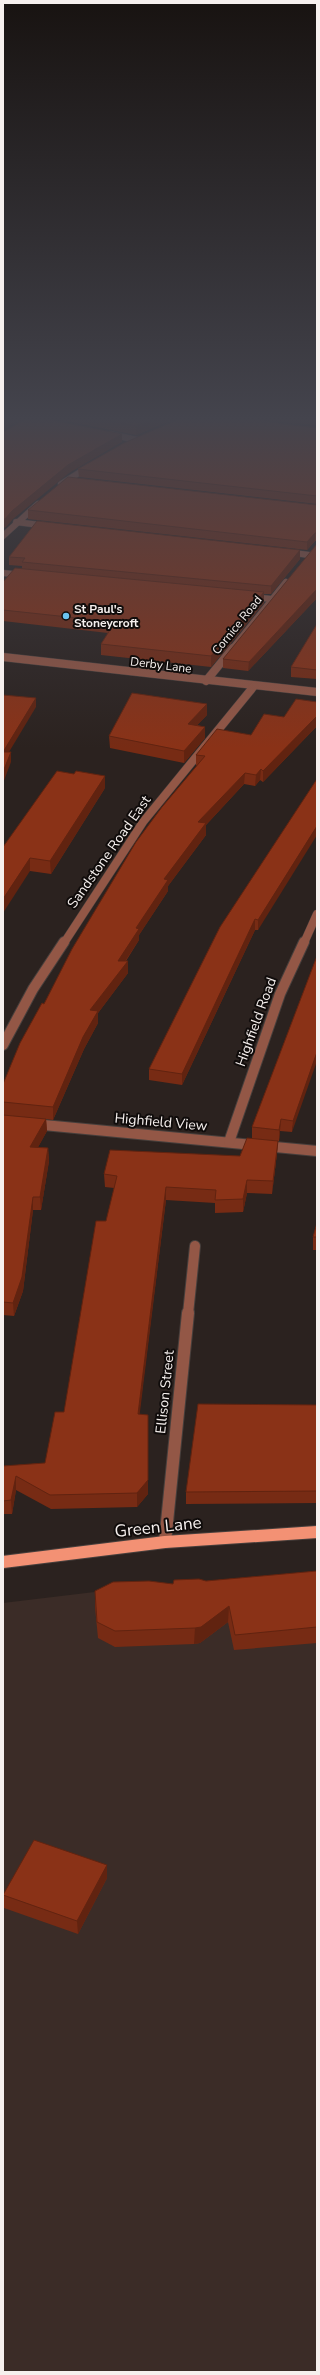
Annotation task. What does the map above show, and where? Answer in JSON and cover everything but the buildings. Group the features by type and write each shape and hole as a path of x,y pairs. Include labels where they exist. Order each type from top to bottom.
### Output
{"main road":[{"name":"Green Lane","path":"3,1562 165,1542 317,1532"}],"street":[{"path":"3,536 12,527"},
{"path":"280,552 311,553 304,561"},
{"path":"3,573 32,576"},
{"name":"Cornice Road","path":"206,681 289,578"},
{"path":"247,597 272,599"},
{"name":"Derby Lane","path":"3,657 206,681 317,692"},
{"name":"Sandstone Road East","path":"3,1045 33,988 143,822 254,686"},
{"name":"Highfield Road","path":"229,1142 280,994 317,914"},
{"name":"Highfield View","path":"25,1123 317,1151"},
{"name":"Ellison Street","path":"165,1542 195,1246"}],"shaded area":[{"path":"317,1583 317,2372 3,2372 3,1603 103,1591"}],"place":[{"name":"St Paul's Stoneycroft","path":"66,616"}]}
